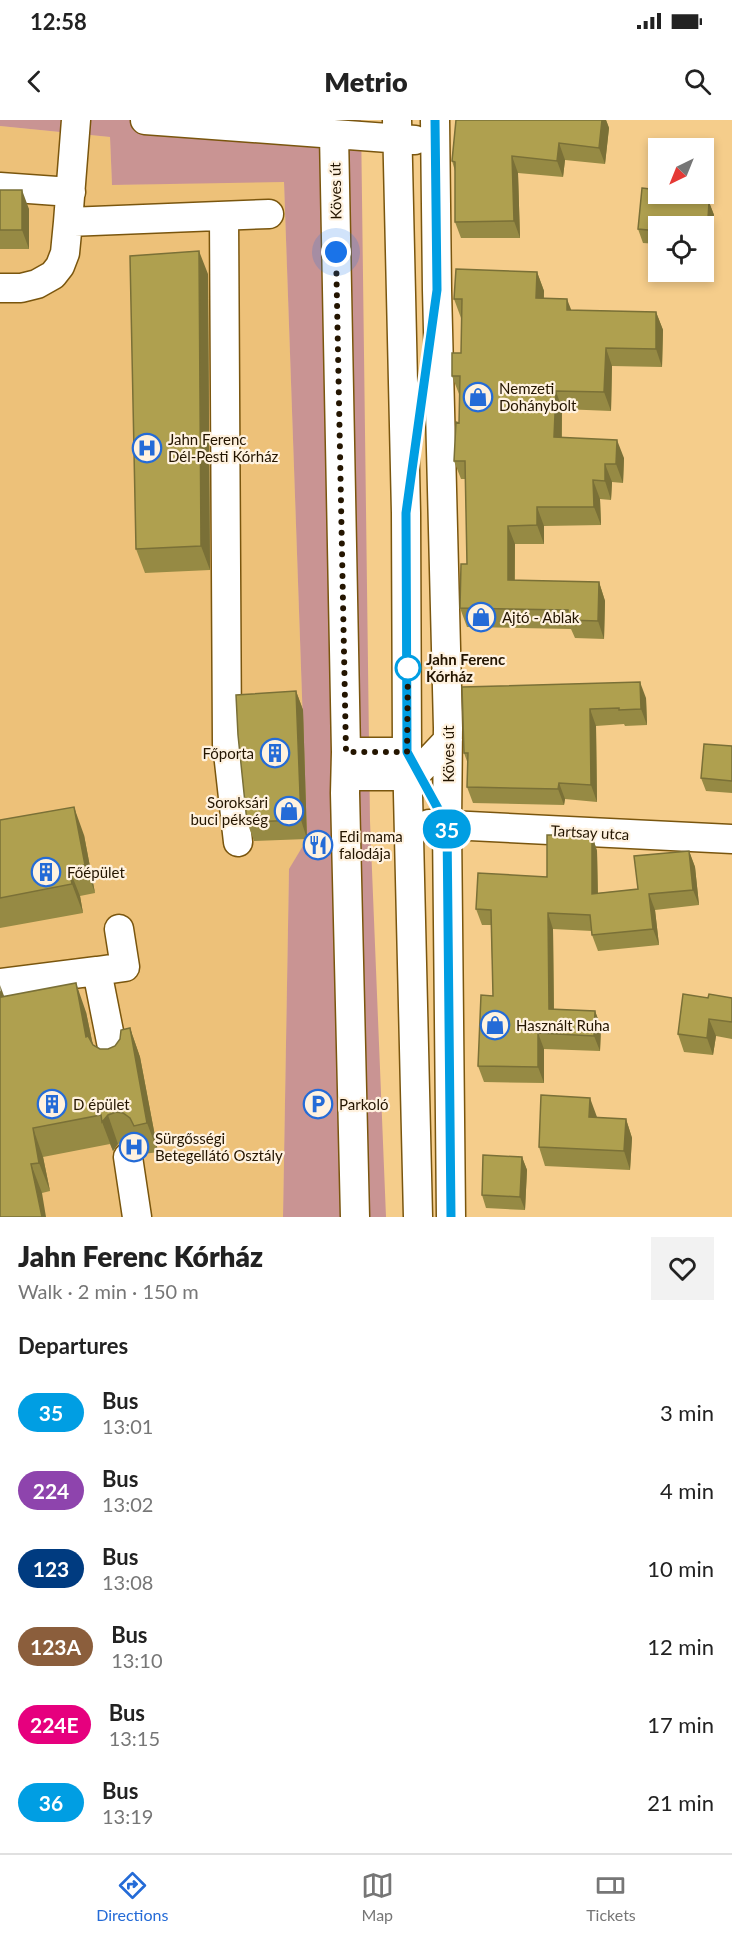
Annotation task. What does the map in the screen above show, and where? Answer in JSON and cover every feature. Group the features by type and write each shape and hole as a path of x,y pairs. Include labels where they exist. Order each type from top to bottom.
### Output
{"street":[{"path":"0,288 21,288 37,284 53,275 63,259 76,120"},
{"path":"145,120 334,134 436,130"},
{"name":"Köves út","path":"397,130 411,767 408,824 418,1217"},
{"name":"Köves út","path":"436,130 437,290 448,740 451,1217"},
{"name":"Köves út","path":"334,134 355,1217"},
{"path":"0,187 70,192"},
{"path":"68,222 269,214"},
{"path":"224,216 227,744 237,842"},
{"name":"Köves út","path":"406,513 437,290"},
{"path":"346,764 411,767 448,740"},
{"path":"411,767 447,825"},
{"name":"Tartsay utca","path":"408,824 732,839"},
{"path":"0,983 125,967 119,929"},
{"path":"97,971 115,1062"},
{"path":"128,1157 137,1217"}],"shaded area":[{"path":"0,120 361,120 370,821 386,1217 283,1217 289,869 307,839 284,182 112,185 110,137 0,126"},
{"name":"Jahn Ferenc Dél-Pesti Kórház","path":"0,126 110,137 112,185 284,181 307,839 289,870 283,1217 0,1217"}],"building":[{"path":"456,120 602,120 599,148 559,143 557,161 512,156 514,221 455,222 455,162 452,161"},
{"path":"642,188 648,189 648,204 709,204 708,216 648,216 648,230 638,229"},
{"path":"0,190 22,190 22,230 0,230"},
{"path":"199,251 201,546 136,549 130,256"},
{"path":"456,269 537,272 536,298 567,299 567,310 656,312 656,349 606,348 604,392 556,391 554,437 617,440 616,464 605,464 605,481 593,480 594,507 537,507 537,525 508,526 508,580 599,582 598,621 568,620 568,610 460,608 461,564 467,564 465,461 454,461 456,422 459,423 460,376 452,376 452,353 461,353 462,299 454,299"},
{"path":"640,682 641,709 590,709 591,785 559,783 558,789 467,787 468,753 464,753 462,687"},
{"name":"Főporta","path":"296,691 301,820 247,822 236,695"},
{"path":"704,744 732,746 732,781 701,778"},
{"path":"74,807 85,865 69,868 72,884 0,898 0,820"},
{"path":"547,835 592,835 592,894 638,889 634,856 689,851 693,890 649,894 653,929 592,935 590,915 548,913 549,1009 595,1011 594,1036 538,1033 538,1067 478,1066 481,995 493,996 491,910 476,909 478,873 547,877"},
{"name":"D épület","path":"76,983 86,1037 88,1036 93,1045 100,1049 115,1046 120,1039 121,1030 130,1028 147,1123 134,1126 130,1118 123,1113 116,1112 108,1115 102,1122 101,1115 33,1128 39,1163 31,1164 42,1217 0,1217 0,991 1,997"},
{"path":"683,994 708,998 709,994 732,998 732,1022 709,1019 707,1038 678,1034"},
{"path":"541,1095 590,1098 589,1117 626,1119 624,1151 539,1147"},
{"path":"483,1155 522,1157 520,1197 482,1195"}],"bus line":[{"name":"35","path":"435,120 437,290 406,513 407,752 447,825 451,1217"}],"place":[{"name":"Nemzeti Dohánybolt","path":"478,397"},
{"name":"Jahn Ferenc Dél-Pesti Kórház","path":"147,448"},
{"name":"Ajtó - Ablak","path":"481,617"},
{"name":"Jahn Ferenc Kórház","path":"408,668"},
{"name":"Főporta","path":"275,753"},
{"name":"Soroksári buci pékség","path":"289,811"},
{"name":"Edi mama falodája","path":"318,845"},
{"name":"Főépület","path":"46,872"},
{"name":"Használt Ruha","path":"495,1025"},
{"name":"D épület","path":"52,1104"},
{"name":"Parkoló","path":"318,1104"},
{"name":"Sürgősségi Betegellátó Osztály","path":"134,1147"}],"route":[{"path":"336,252 346,752 407,752 408,665 408,668"}]}
